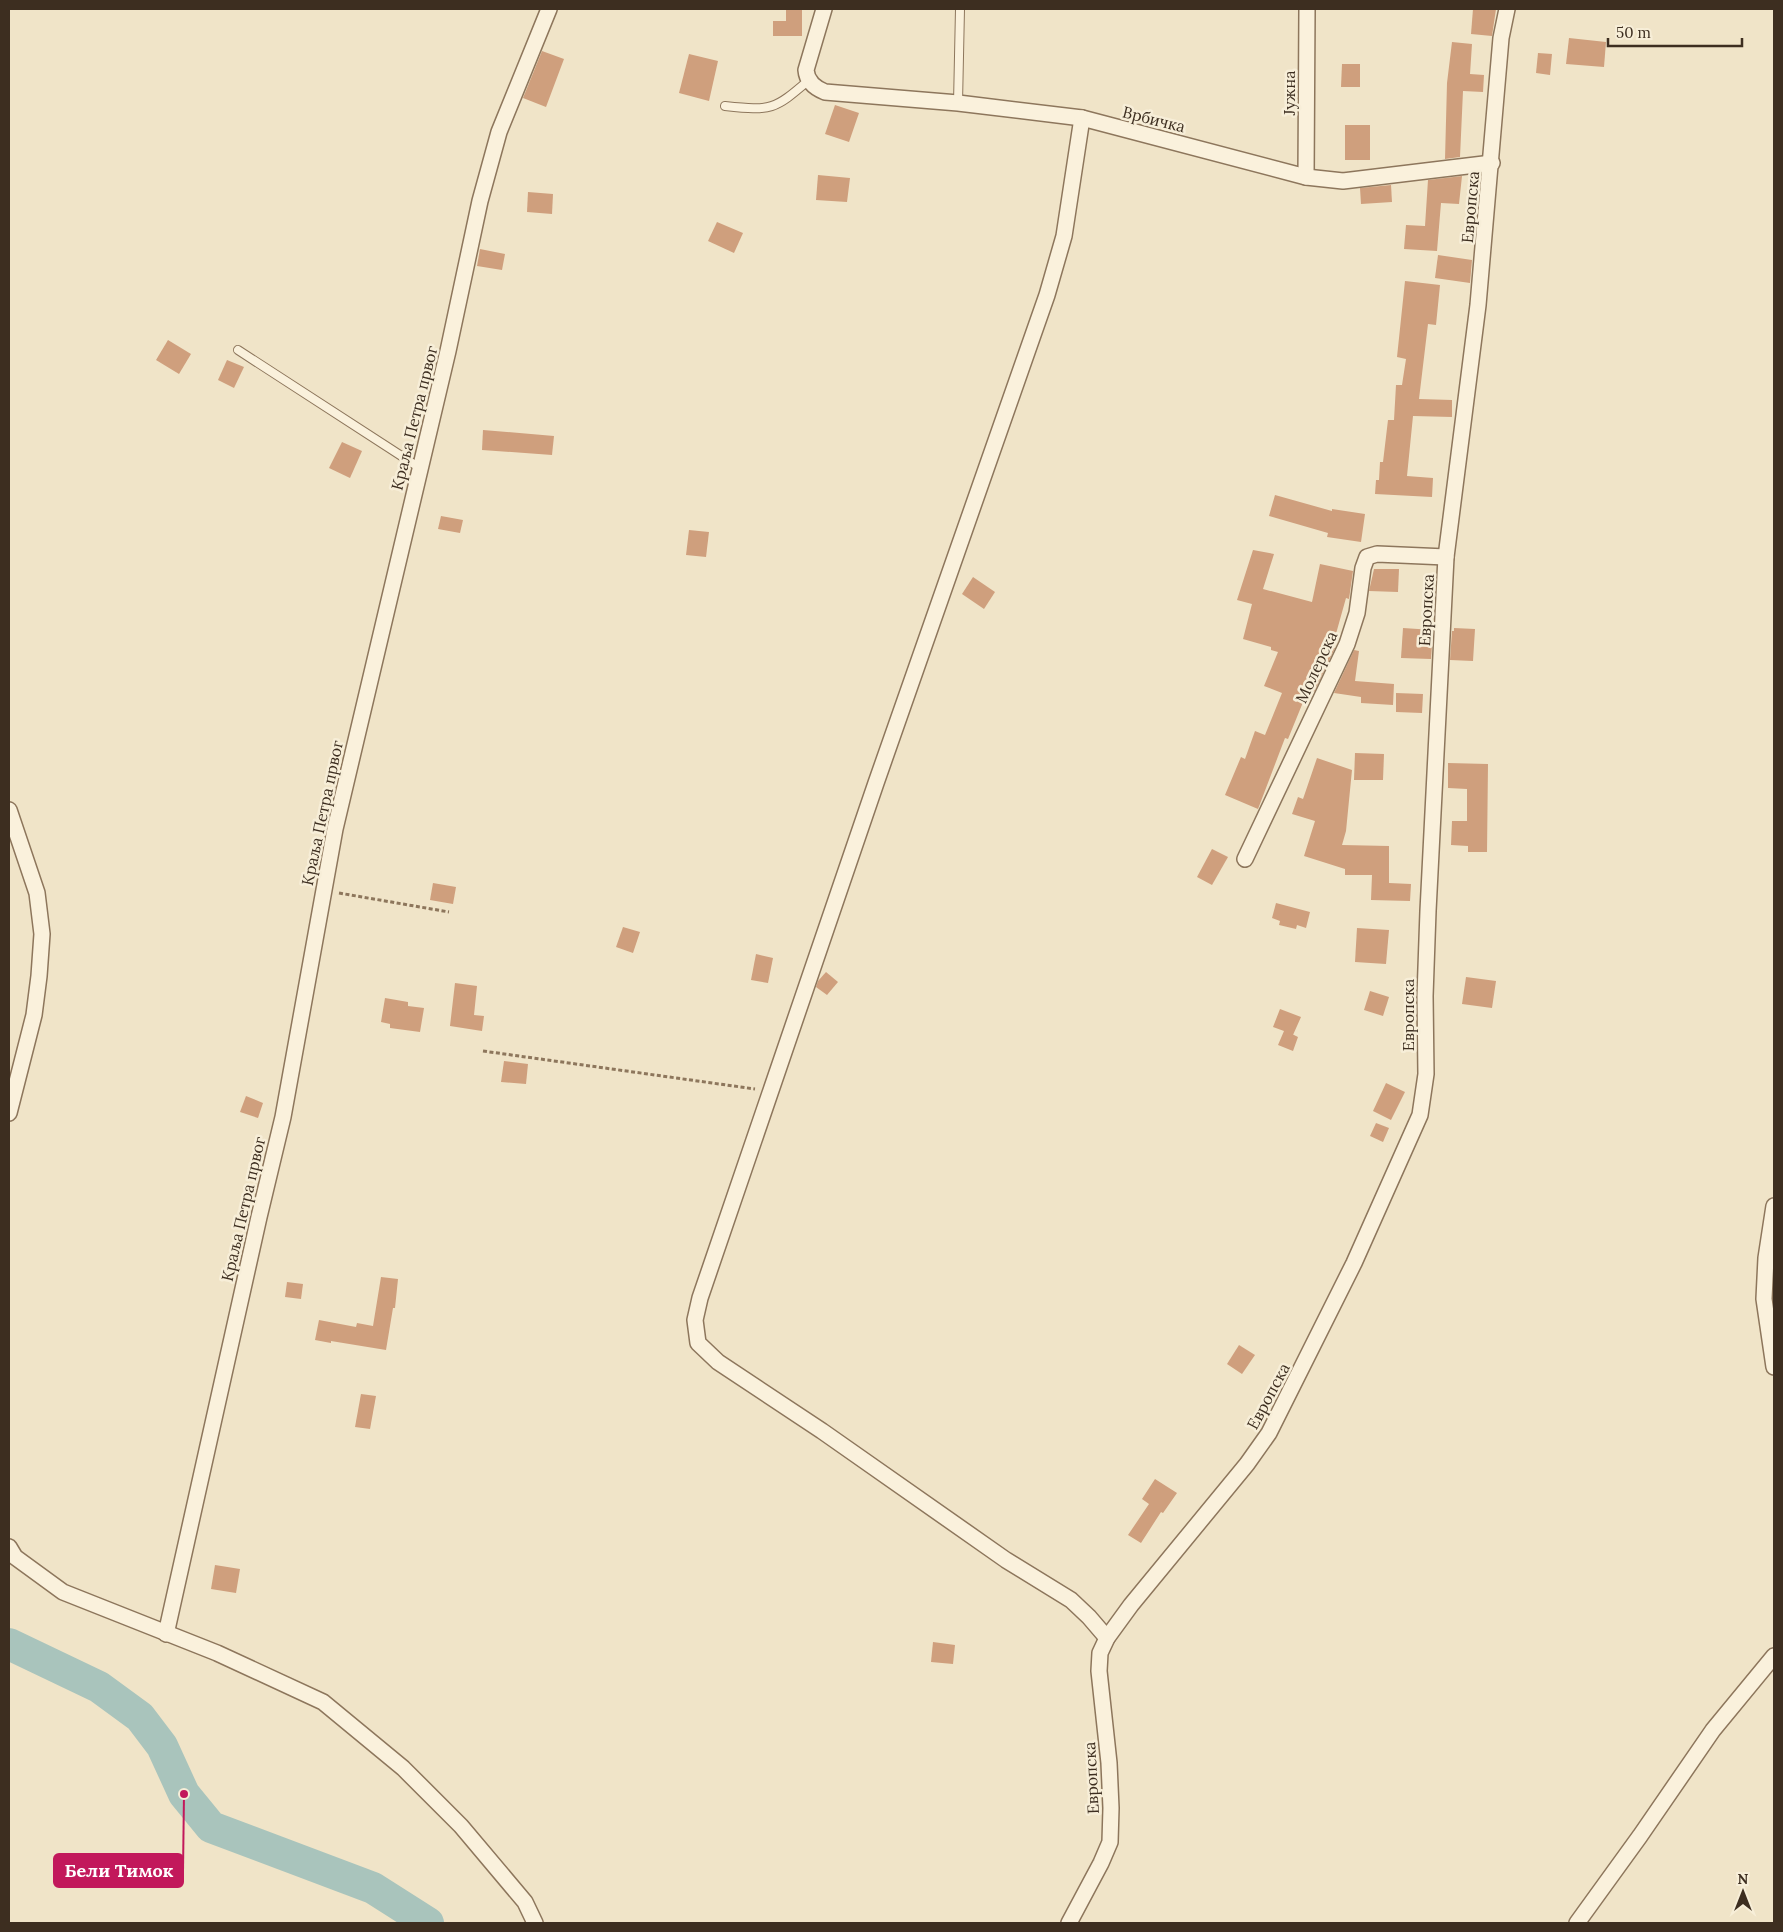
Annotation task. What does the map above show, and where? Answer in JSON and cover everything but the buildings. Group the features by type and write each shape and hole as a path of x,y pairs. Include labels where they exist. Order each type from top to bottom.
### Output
{"street":[{"name":"Краља Петра првог","path":"166,1634 283,1117 335,829 492,153 548,9"},
{"path":"809,80 806,70 824,9"},
{"name":"Јужна","path":"1306,177 1307,9"},
{"name":"Европска","path":"1069,1923 1110,1842 1109,1763 1099,1671 1100,1653 1107,1638 1137,1598 1247,1464 1269,1433 1354,1263 1420,1115 1426,1074 1425,1005 1428,911 1446,557 1478,305 1492,163 1501,38 1507,9"},
{"name":"Врбичка","path":"809,80 813,85 825,92 958,103 1082,118 1306,177 1343,181 1492,163"},
{"path":"1082,118 1064,236 1047,295 950,568 770,1091 700,1298 695,1320 698,1343 718,1362 822,1431 1006,1560 1071,1600 1089,1616 1107,1638"},
{"name":"Молерска","path":"1245,859 1347,644 1357,613 1363,568 1367,557 1378,554 1446,557"},
{"path":"9,810 37,892 42,934 34,1015 9,1113"},
{"path":"1774,1206 1766,1258 1764,1299 1774,1367"},
{"path":"9,1547 15,1557 63,1592 217,1654 323,1702 403,1768 461,1826 525,1902 535,1923"},
{"path":"1577,1923 1713,1730 1774,1656"}],"lane":[{"path":"958,103 960,9"},
{"path":"725,106 767,108 778,105 809,80"},
{"path":"238,350 420,468"}],"path":[{"path":"324,890 449,912"},
{"path":"483,1051 770,1091"}],"waterway":[{"path":"9,1644 99,1687 140,1717 162,1746 184,1794 211,1827 373,1888 428,1923"}],"place":[{"name":"Бели Тимок","path":"184,1794"}]}
